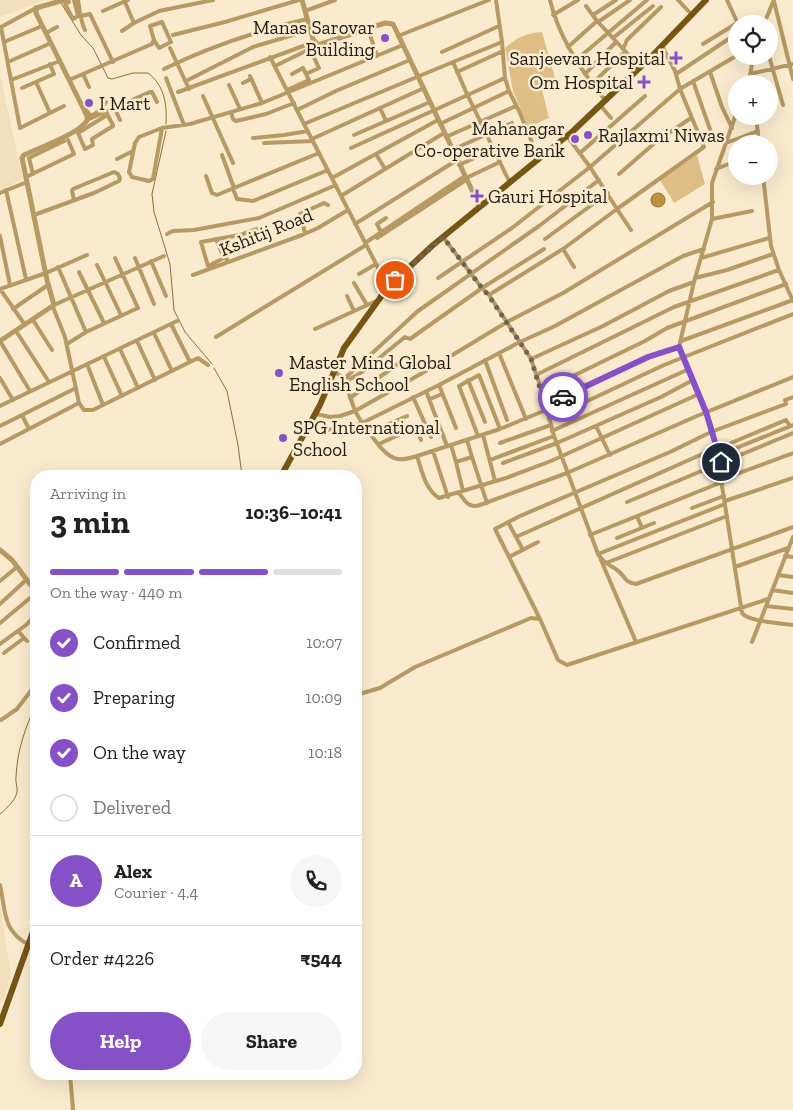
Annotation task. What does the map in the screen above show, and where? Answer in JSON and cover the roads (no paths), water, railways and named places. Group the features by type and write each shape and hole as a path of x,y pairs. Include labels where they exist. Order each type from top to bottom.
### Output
{"main road":[{"path":"284,470 316,414 344,348 388,287 443,237 567,136 662,46 706,0"},
{"path":"0,1021 30,940"}],"street":[{"path":"66,1 65,4 73,19 78,16 76,0"},
{"path":"64,106 20,128 1,27 36,8 55,2 76,0"},
{"path":"76,0 81,16 80,20 85,30"},
{"path":"103,11 126,0 134,22"},
{"path":"122,31 134,22 159,11 186,3 214,0"},
{"path":"173,35 300,0 314,42 318,45 390,22 393,24 418,75 480,207"},
{"path":"305,11 334,0"},
{"path":"398,36 489,0"},
{"path":"496,0 503,51 504,78 539,160"},
{"path":"553,15 578,0"},
{"path":"593,15 616,0"},
{"path":"568,47 598,21 630,0"},
{"path":"576,60 647,0"},
{"path":"678,0 692,15"},
{"path":"727,0 734,15"},
{"path":"768,15 774,0"},
{"path":"774,0 793,79"},
{"path":"552,1 553,15 559,31 585,74 605,100"},
{"path":"586,6 640,67"},
{"path":"585,74 615,40 653,6"},
{"path":"592,84 624,50 627,40 661,7"},
{"path":"36,8 37,16 84,110 87,120"},
{"path":"81,16 90,14 113,62"},
{"path":"164,69 220,44 277,26 307,19"},
{"path":"162,22 171,42 159,48 154,40 150,26 162,22"},
{"path":"4,42 42,26"},
{"path":"442,52 499,26"},
{"path":"46,32 57,27"},
{"path":"368,28 377,56"},
{"path":"703,44 728,29"},
{"path":"186,81 253,47 310,30"},
{"path":"676,74 728,39"},
{"path":"69,80 152,44 154,40"},
{"path":"178,92 314,42"},
{"path":"304,124 418,75 502,42"},
{"path":"8,62 51,43"},
{"path":"288,91 403,45"},
{"path":"489,296 563,249 617,208 704,148 680,89 676,74 662,46"},
{"path":"170,48 189,89"},
{"path":"275,66 310,49 319,68 306,74"},
{"path":"457,72 503,51"},
{"path":"270,57 388,287"},
{"path":"297,110 338,90 410,60"},
{"path":"12,80 60,61"},
{"path":"438,278 512,228 590,167 680,89 728,61"},
{"path":"453,62 510,183"},
{"path":"22,88 54,74 50,64"},
{"path":"752,65 750,74 791,65"},
{"path":"771,65 783,105"},
{"path":"162,128 151,180 132,177 130,174 135,144 139,137 162,128 184,125 262,104 309,80 303,68 292,74"},
{"path":"710,72 722,107 732,128"},
{"path":"83,74 89,87"},
{"path":"166,78 184,125"},
{"path":"243,83 250,78 262,104"},
{"path":"351,148 504,78"},
{"path":"693,81 712,135"},
{"path":"36,82 50,113"},
{"path":"229,85 240,110"},
{"path":"264,143 312,140 424,88"},
{"path":"332,178 439,122 474,109 509,91"},
{"path":"157,102 152,92 150,92 87,120 85,124 74,132 24,155 22,158 26,179 48,285 67,344 81,408 88,411 103,405 200,358 208,366"},
{"path":"203,96 233,163"},
{"path":"580,153 645,96"},
{"path":"84,110 91,116 101,110 106,102"},
{"path":"354,135 430,102"},
{"path":"231,112 233,120 236,121 266,114 294,103"},
{"path":"600,105 611,118"},
{"path":"341,196 384,169 445,135 516,106"},
{"path":"380,108 386,121"},
{"path":"115,109 120,120"},
{"path":"106,113 113,126 92,139 94,145 85,149 78,133 106,113"},
{"path":"619,174 658,141 691,118"},
{"path":"452,150 512,123"},
{"path":"733,125 712,183 712,219 694,280 679,347 706,412 721,462 727,516 743,616 793,625"},
{"path":"757,125 758,135"},
{"path":"253,138 284,136 308,131"},
{"path":"726,143 758,131"},
{"path":"567,136 632,230"},
{"path":"0,193 74,154 66,140 29,158 34,174"},
{"path":"355,224 458,162 494,150"},
{"path":"117,159 134,151"},
{"path":"206,176 214,194 217,195 319,153"},
{"path":"376,154 384,169"},
{"path":"222,155 237,199 252,201 328,170"},
{"path":"216,337 366,244 381,232 465,178 500,162"},
{"path":"716,169 728,164"},
{"path":"34,216 74,200 119,181 118,174 114,172 72,190 74,200"},
{"path":"377,238 465,178"},
{"path":"345,380 418,311 539,226 599,180"},
{"path":"167,234 172,231 194,230 258,218 336,185"},
{"path":"681,341 793,300 773,254 769,238 764,185"},
{"path":"6,190 26,280"},
{"path":"546,239 608,193"},
{"path":"316,414 330,417 355,411 507,322 563,293 713,202"},
{"path":"305,233 300,214 324,203 328,205"},
{"name":"Kshitij Road","path":"192,275 305,233 348,210"},
{"path":"712,219 752,211"},
{"path":"381,232 377,224 386,218"},
{"path":"224,258 210,266 207,264 201,242 240,235 257,229"},
{"path":"0,236 10,284"},
{"path":"443,237 489,296 531,359 542,391 552,431 574,493 636,642"},
{"path":"701,258 769,238"},
{"path":"216,239 224,258 228,262"},
{"path":"345,380 362,372 406,337 410,339 482,288 544,249"},
{"path":"563,249 574,267"},
{"path":"309,426 322,430 335,430 347,429 362,423 555,326 683,256 704,250"},
{"path":"531,359 603,326 694,280 773,254"},
{"path":"25,325 0,289 87,255"},
{"path":"30,391 0,341 54,306 106,283 138,266 164,256"},
{"path":"67,344 86,332 138,308 115,258"},
{"path":"135,258 154,304"},
{"path":"152,260 166,296"},
{"path":"359,274 376,264"},
{"path":"97,265 122,315"},
{"path":"58,267 86,332"},
{"path":"536,375 604,343 642,322 689,302 779,270"},
{"path":"79,272 104,323"},
{"path":"354,283 367,306"},
{"path":"542,391 684,321 786,284"},
{"path":"13,309 48,285"},
{"path":"346,296 354,311"},
{"path":"315,329 377,301"},
{"path":"549,419 664,365 793,314"},
{"path":"33,320 52,350"},
{"path":"0,406 177,321"},
{"path":"171,324 190,362"},
{"path":"16,331 49,382"},
{"path":"154,333 172,371"},
{"path":"137,341 155,380"},
{"path":"545,405 648,357 679,347"},
{"path":"120,349 138,388"},
{"path":"499,353 526,419"},
{"path":"104,357 122,396"},
{"path":"485,360 507,420"},
{"path":"87,364 103,405"},
{"path":"350,398 398,364"},
{"path":"552,431 689,368"},
{"path":"478,436 459,386 489,370"},
{"path":"334,371 345,380 355,411 362,423 386,452 398,460 417,456 483,435 546,410"},
{"path":"479,375 500,429"},
{"path":"0,378 13,400"},
{"path":"426,391 456,462 461,492 469,506 475,507 567,473 706,412 793,378"},
{"path":"468,380 485,422"},
{"path":"502,463 557,443 661,397 693,380"},
{"path":"439,385 456,428"},
{"path":"0,426 76,388"},
{"path":"430,400 442,394"},
{"path":"417,456 426,483 435,495 439,498 448,497 561,456 699,394"},
{"path":"413,397 431,437"},
{"path":"768,599 567,665 558,660 540,619 495,529 711,432 786,404 785,400 793,397"},
{"path":"0,444 79,403"},
{"path":"22,415 29,429"},
{"path":"370,432 407,416"},
{"path":"719,455 792,425 786,420 731,443"},
{"path":"500,443 551,425"},
{"path":"596,426 610,455"},
{"path":"379,444 416,428 422,440"},
{"path":"627,502 793,433"},
{"path":"483,435 495,481"},
{"path":"490,460 554,436"},
{"path":"467,440 487,503"},
{"path":"516,537 716,448"},
{"path":"433,451 448,497"},
{"path":"590,535 722,480 793,453"},
{"path":"456,462 472,457"},
{"path":"598,554 725,501 793,478"},
{"path":"692,508 725,501"},
{"path":"637,516 642,528"},
{"path":"606,564 727,516"},
{"path":"508,522 523,550"},
{"path":"617,538 654,523"},
{"path":"598,554 606,564 619,571 626,580 636,584 793,527"},
{"path":"752,642 793,538"},
{"path":"509,557 538,542"},
{"path":"735,567 788,548"},
{"path":"0,550 12,560 30,585"},
{"path":"785,556 793,557"},
{"path":"0,581 17,567"},
{"path":"778,575 793,577"},
{"path":"0,604 26,580"},
{"path":"772,590 793,593"},
{"path":"0,623 30,598"},
{"path":"766,606 793,609"},
{"path":"362,693 380,688 415,667 480,638 531,618 540,619"},
{"path":"0,644 30,620"},
{"path":"4,653 25,639 18,631"},
{"path":"8,639 13,646"},
{"path":"0,720 17,709 30,692"},
{"path":"0,885 9,927 16,937 28,946"},
{"path":"70,1080 73,1110"}],"waterway":[{"path":"61,3 81,35 93,48 108,78 112,79 133,73 148,73 154,78 164,96 166,124"},
{"path":"166,131 152,194 154,212 170,264 174,310 185,332 212,364"},
{"path":"214,368 227,391 241,470"},
{"path":"0,814 16,795 20,749 30,718"}],"place":[{"name":"Manas Sarovar Building","path":"385,38"},
{"name":"Sanjeevan Hospital","path":"676,58"},
{"name":"Om Hospital","path":"644,82"},
{"name":"I Mart","path":"89,103"},
{"name":"Rajlaxmi Niwas","path":"588,135"},
{"name":"Mahanagar Co-operative Bank","path":"575,139"},
{"name":"Gauri Hospital","path":"477,196"},
{"name":"Master Mind Global English School","path":"279,373"},
{"name":"SPG International School","path":"283,438"}]}
